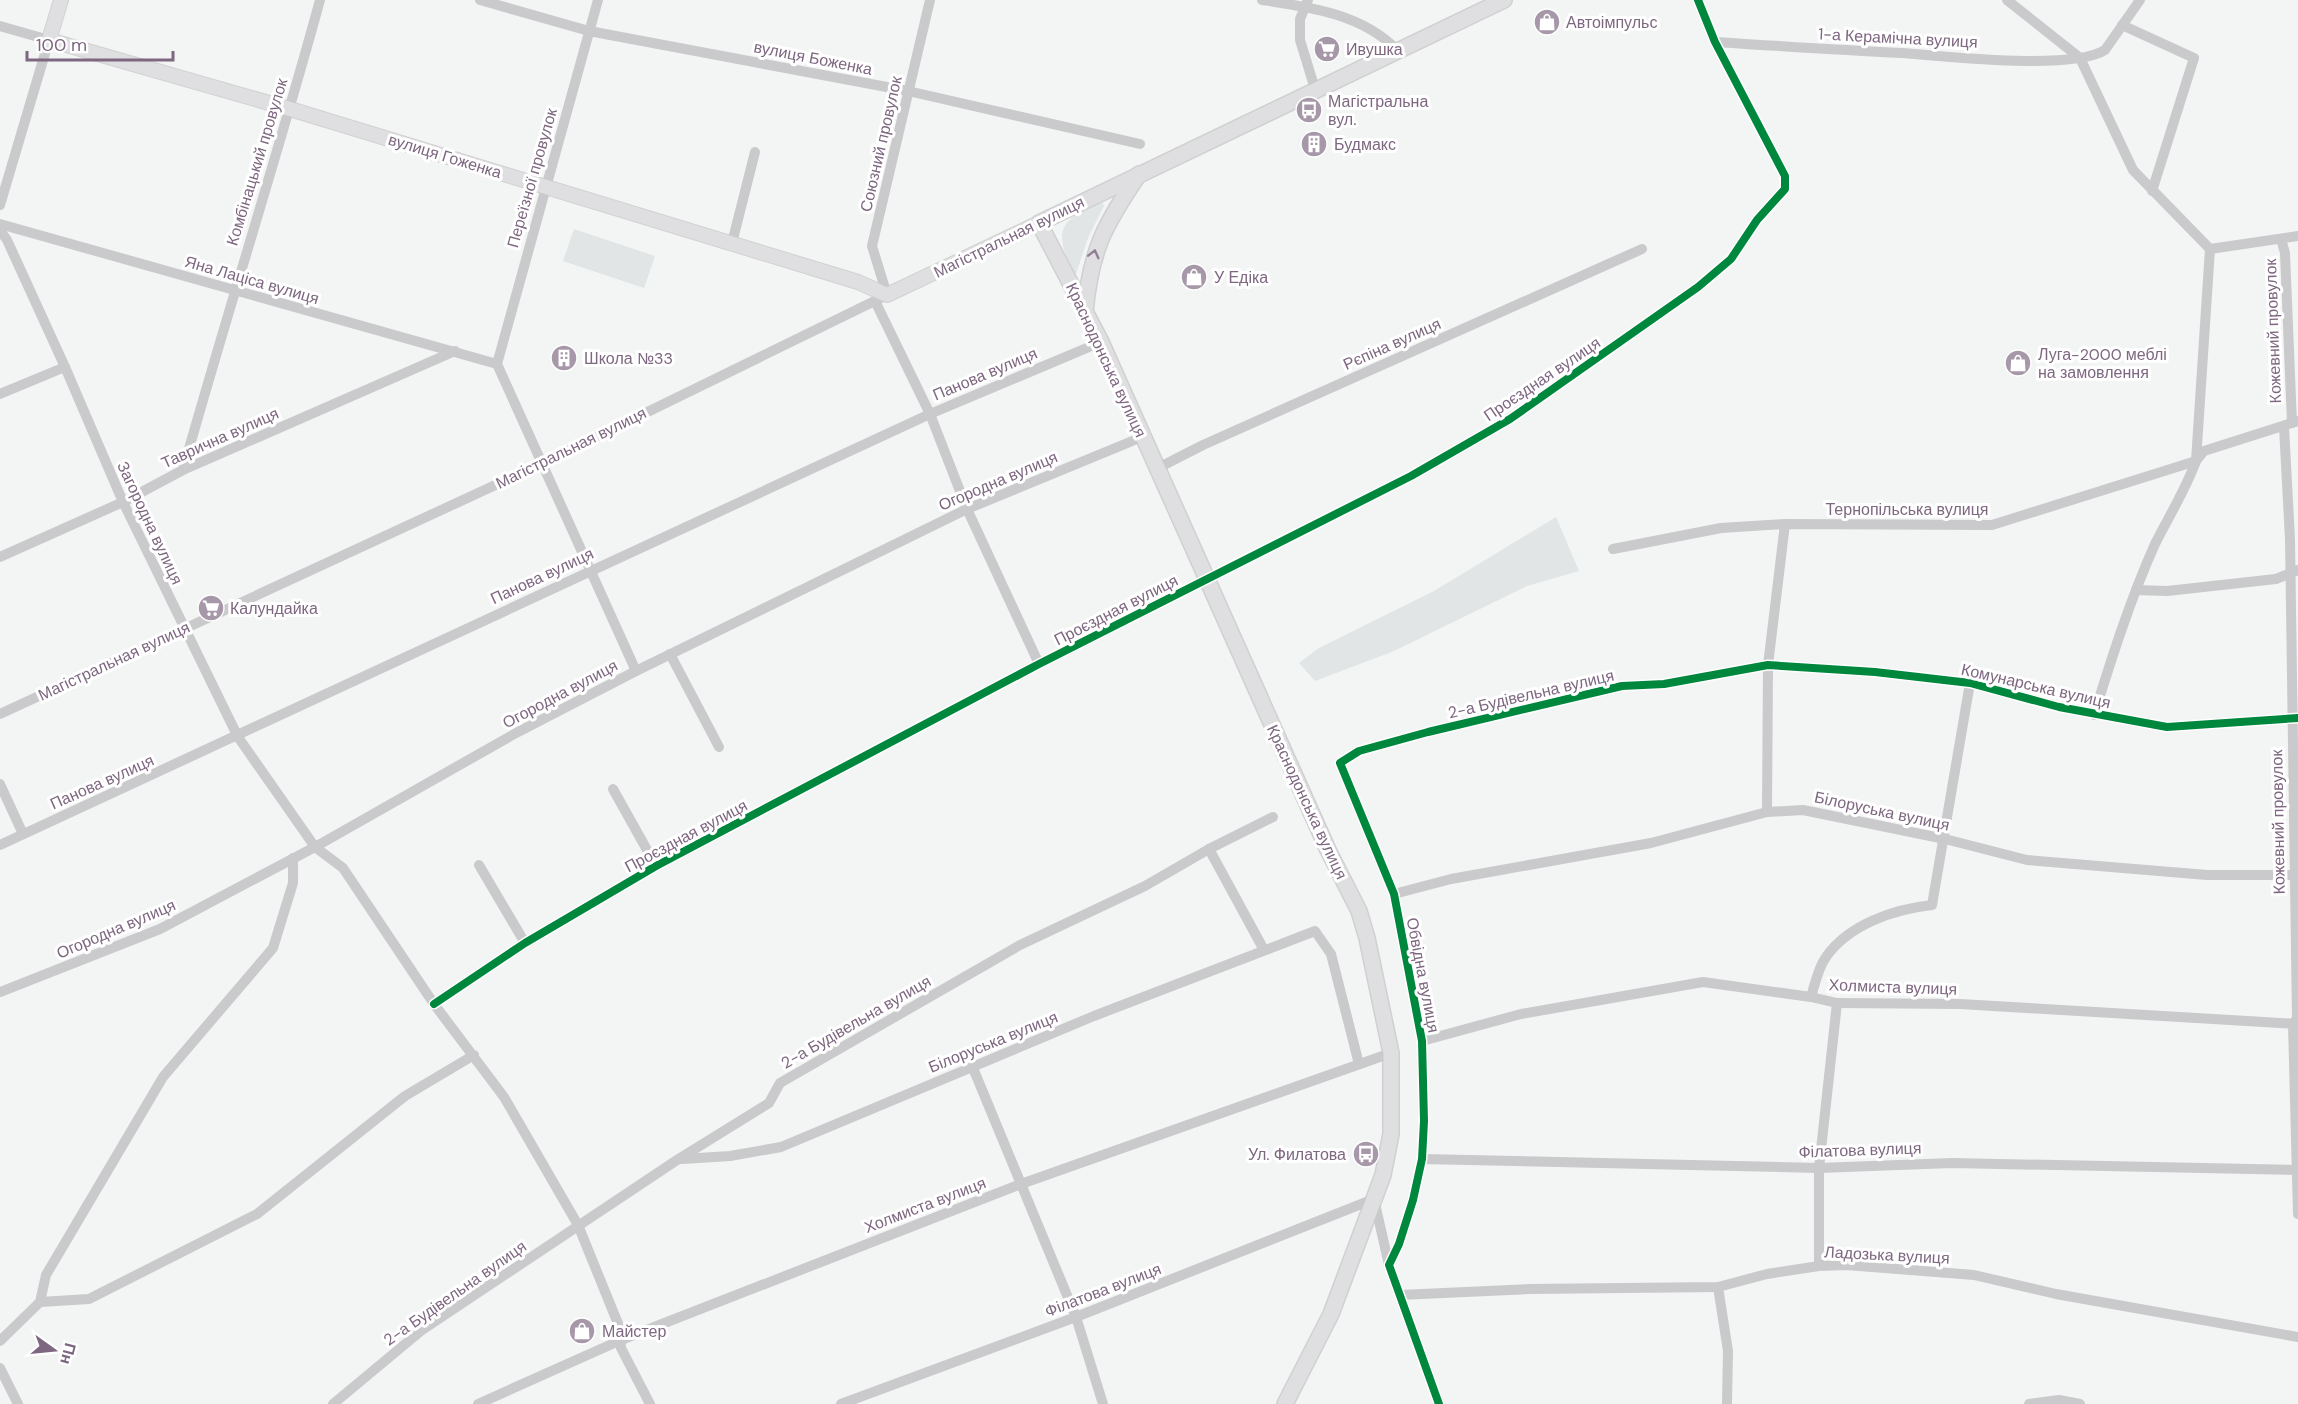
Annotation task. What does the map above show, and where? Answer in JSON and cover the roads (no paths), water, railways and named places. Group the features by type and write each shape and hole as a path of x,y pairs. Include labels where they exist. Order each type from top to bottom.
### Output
{"main road":[{"path":"1315,89 1504,0"},
{"name":"Магістральная вулиця","path":"1039,223 1315,89"},
{"path":"1085,312 1088,279 1097,244 1113,212 1138,174"},
{"name":"Краснодонська вулиця","path":"1039,223 1101,342 1323,840 1359,912 1367,938 1391,1053 1391,1134 1383,1175 1331,1314 1285,1404"}],"street":[{"path":"0,205 60,0"},
{"name":"Комбінацький провулок","path":"183,470 233,290 290,109 320,0"},
{"name":"вулиця Боженка","path":"480,0 589,31 908,92 1140,144"},
{"name":"Переїзної провулок","path":"497,363 598,0"},
{"name":"Союзний провулок","path":"930,0 873,246 881,298 967,509 1039,664"},
{"path":"1262,0 1307,3 1354,20 1383,36 1397,50"},
{"path":"1698,0 1715,42"},
{"path":"2007,0 2080,58 2133,170 2210,249 2196,461 2186,488 2156,543 2136,590 2094,715"},
{"name":"1-а Керамічна вулиця","path":"1715,42 2021,61 2080,58 2098,55 2105,50 2140,0"},
{"path":"1307,3 1300,19 1300,40 1315,89"},
{"name":"вулиця Гоженка","path":"0,26 290,109 732,243 858,282 881,298"},
{"path":"2122,26 2194,58 2152,191"},
{"name":"Проєздная вулиця","path":"434,1004 525,943 656,866 1039,664 1411,476 1510,419 1698,287 1731,259 1757,220 1785,189 1785,176 1715,42"},
{"path":"732,243 755,152"},
{"name":"Магістральная вулиця","path":"0,714 543,463 1039,223"},
{"name":"Яна Лаціса вулиця","path":"0,224 497,363"},
{"name":"Загородна вулиця","path":"0,230 7,240 65,367 123,502 183,629 238,736 315,847 343,868 434,1004 474,1055 536,1149 578,1225 619,1326 621,1348 650,1404"},
{"path":"2210,249 2298,236"},
{"name":"Кожевний провулок","path":"2281,239 2285,253 2291,424 2289,475 2293,571 2297,874 2297,1018 2295,1024 2298,1214"},
{"name":"Рєпіна вулиця","path":"1156,469 1203,445 1642,249"},
{"name":"Панова вулиця","path":"0,845 238,736 591,569 930,414 1101,342"},
{"name":"Таврична вулиця","path":"0,557 123,502 183,470 455,351"},
{"path":"497,363 636,671"},
{"path":"0,394 65,367"},
{"name":"Тернопільська вулиця","path":"1613,549 1721,528 1785,524 1992,525 2196,461 2204,451 2291,424"},
{"name":"Огородна вулиця","path":"0,992 160,930 315,847 516,733 636,671 967,509 1142,437"},
{"path":"1767,812 1768,665 1785,524"},
{"path":"2136,590 2178,590 2276,579 2293,571"},
{"path":"670,654 719,747"},
{"name":"Комунарська вулиця","path":"1768,665 1875,672 1970,683 2094,715 2168,727 2295,718"},
{"name":"2-а Будівельна вулиця","path":"1340,763 1359,751 1428,732 1611,689 1664,684 1768,665"},
{"path":"1810,997 1824,959 1834,947 1874,920 1905,908 1932,905 1970,683"},
{"name":"Обвідна вулиця","path":"1340,763 1394,894 1422,1041 1424,1121 1422,1160 1413,1200 1399,1244 1389,1265"},
{"path":"0,784 23,834"},
{"path":"613,789 656,866"},
{"name":"Білоруська вулиця","path":"1394,894 1451,879 1651,843 1767,812 1803,810 1945,839 2026,860 2207,875 2297,874"},
{"name":"2-а Будівельна вулиця","path":"333,1404 422,1330 677,1160 769,1103 780,1083 1020,945 1145,886 1209,849 1274,817"},
{"path":"1209,849 1264,950"},
{"path":"0,1341 40,1302 46,1275 163,1077 273,948 293,883 293,858"},
{"path":"479,865 525,943"},
{"name":"Білоруська вулиця","path":"677,1160 730,1156 781,1147 1315,931 1331,954 1359,1065"},
{"name":"Холмиста вулиця","path":"1422,1041 1521,1014 1703,982 1810,997 1836,1003 1960,1004 2295,1024"},
{"path":"1819,1266 1819,1168 1836,1003"},
{"name":"Холмиста вулиця","path":"477,1404 621,1340 1020,1184 1391,1053"},
{"path":"40,1302 89,1299 257,1214 405,1096 474,1055"},
{"path":"973,1068 1076,1317 1103,1404"},
{"name":"Філатова вулиця","path":"1422,1160 1819,1168 1952,1163 2297,1170"},
{"path":"1374,1198 1389,1265 1439,1404"},
{"name":"Філатова вулиця","path":"841,1404 1076,1317 1374,1198"},
{"name":"Ладозька вулиця","path":"1400,1295 1530,1289 1718,1287 1767,1274 1819,1266 1884,1267 1974,1275 2056,1294 2298,1337"},
{"path":"1718,1287 1728,1351 1727,1404"},
{"path":"0,1368 18,1404"},
{"path":"2029,1404 2059,1400 2080,1404"}],"place":[{"name":"Автоімпульс","path":"1547,22"},
{"name":"Ивушка","path":"1327,49"},
{"name":"Магістральна вул.","path":"1309,110"},
{"name":"Будмакс","path":"1314,144"},
{"name":"У Едіка","path":"1194,277"},
{"name":"Школа №33","path":"564,358"},
{"name":"Луга-2000 меблі на замовлення","path":"2018,363"},
{"name":"Калундайка","path":"211,608"},
{"name":"Ул. Филатова","path":"1366,1154"},
{"name":"Майстер","path":"582,1331"}]}
